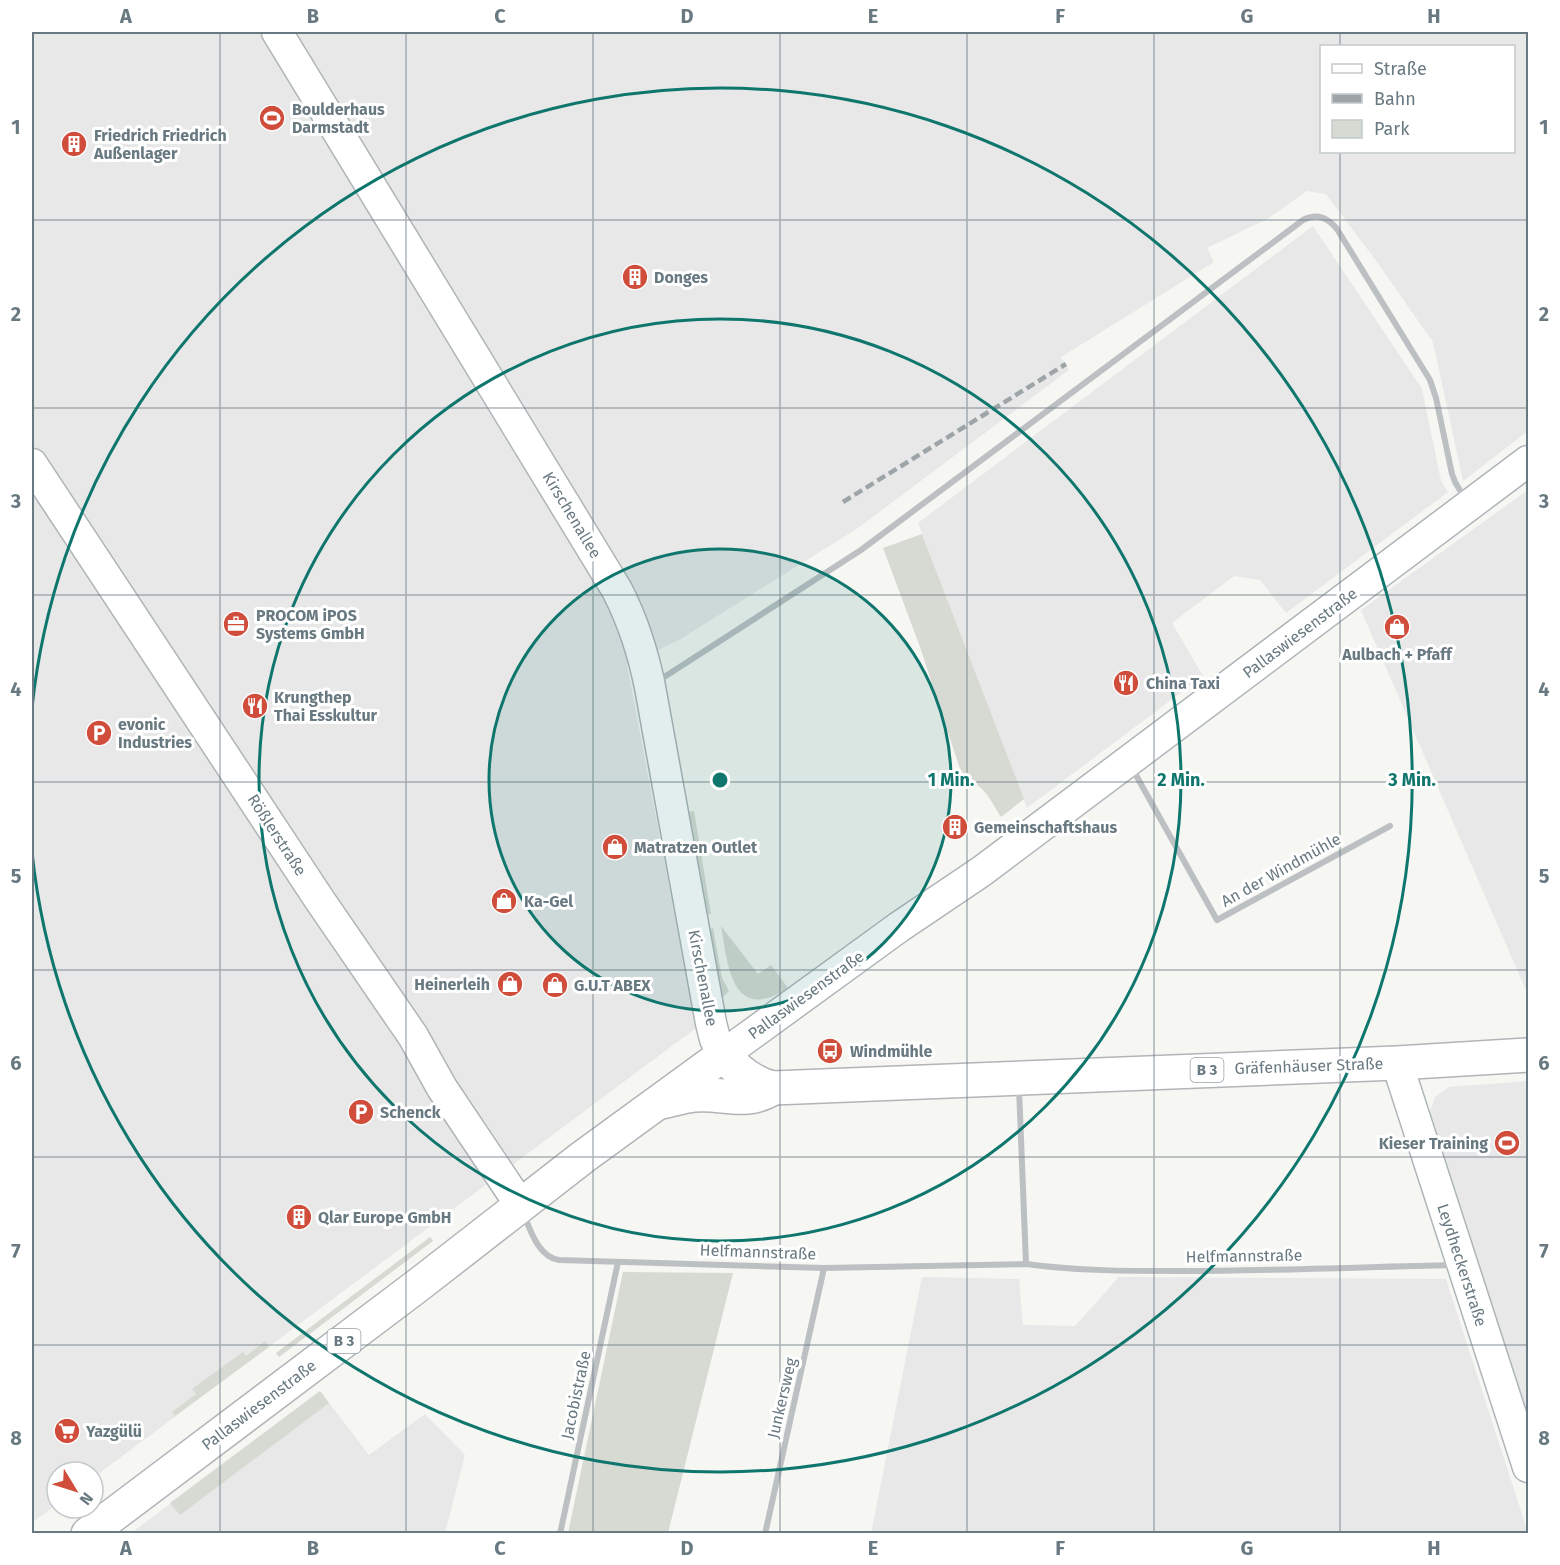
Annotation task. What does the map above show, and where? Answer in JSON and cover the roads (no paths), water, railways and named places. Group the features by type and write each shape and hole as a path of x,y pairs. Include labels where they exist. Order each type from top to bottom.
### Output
{"main road":[{"name":"Kirschenallee","path":"277,32 617,590 638,638 650,687 711,1023 715,1039 723,1054"},
{"name":"Pallaswiesenstraße","path":"88,1533 583,1157 899,927 956,890 1528,461"},
{"name":"Rößlerstraße","path":"32,464 292,858 413,1036 438,1082 521,1206"},
{"name":"Gräfenhäuser Straße","path":"723,1054 748,1078 773,1088 1397,1063 1528,1055"},
{"name":"Leydheckerstraße","path":"1397,1063 1528,1467"},
{"name":"Gräfenhäuser Straße","path":"656,1103 696,1095 756,1097 773,1088"}],"street":[{"path":"650,687 861,550 1303,219 1311,216 1325,218 1337,229 1430,381 1455,482 1470,505"},
{"name":"An der Windmühle","path":"1128,762 1217,920 1390,826"},
{"path":"1018,1077 1026,1264"},
{"name":"Helfmannstraße","path":"521,1206 530,1231 548,1257 559,1260 824,1268 1026,1264 1057,1268 1233,1271 1462,1265"},
{"name":"Jacobistraße","path":"560,1533 618,1262"},
{"name":"Junkersweg","path":"765,1533 824,1268"}],"railway":[{"path":"843,502 1066,364"}],"place":[{"name":"Boulderhaus Darmstadt","path":"272,118"},
{"name":"Friedrich Friedrich Außenlager","path":"74,144"},
{"name":"Donges","path":"635,277"},
{"name":"PROCOM iPOS Systems GmbH","path":"236,624"},
{"name":"Aulbach + Pfaff","path":"1397,627"},
{"name":"China Taxi","path":"1126,683"},
{"name":"Krungthep Thai Esskultur","path":"255,706"},
{"name":"evonic Industries","path":"99,733"},
{"name":"Gemeinschaftshaus","path":"955,827"},
{"name":"Matratzen Outlet","path":"615,847"},
{"name":"Ka-Gel","path":"504,901"},
{"name":"Heinerleih","path":"510,984"},
{"name":"G.U.T ABEX","path":"555,985"},
{"name":"Windmühle","path":"830,1051"},
{"name":"Schenck","path":"361,1112"},
{"name":"Kieser Training","path":"1507,1143"},
{"name":"Qlar Europe GmbH","path":"299,1217"},
{"name":"Yazgülü","path":"67,1431"}]}
